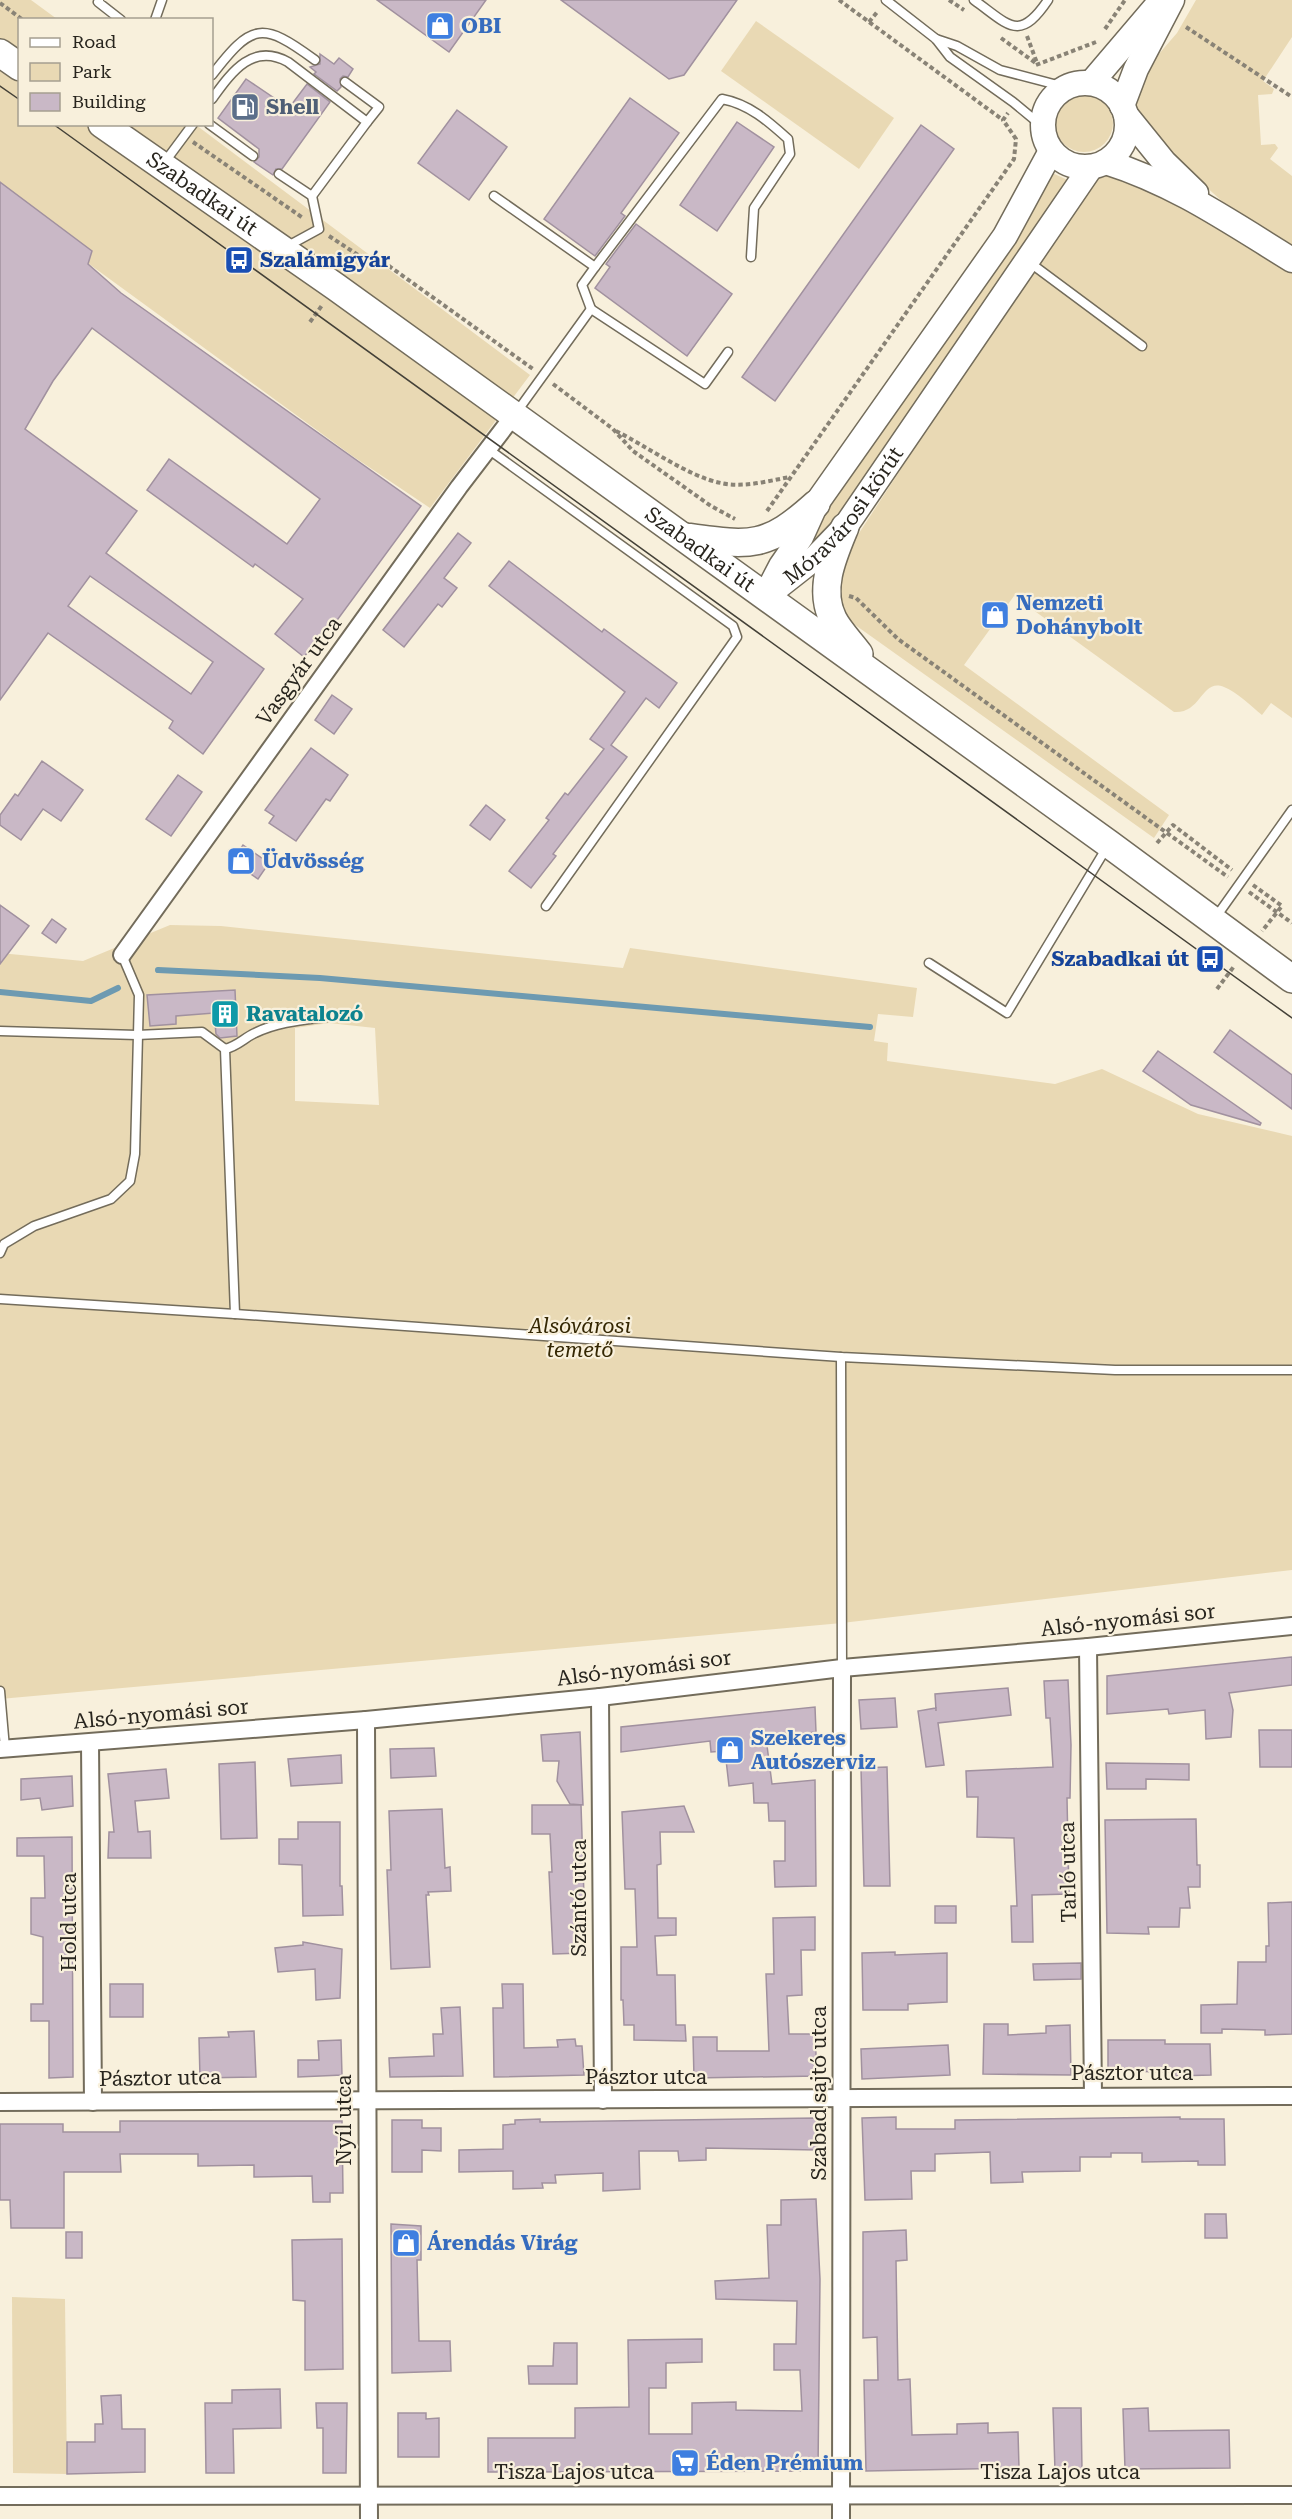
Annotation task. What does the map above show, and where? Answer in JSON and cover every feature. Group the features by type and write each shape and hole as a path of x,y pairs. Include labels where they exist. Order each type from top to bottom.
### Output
{"main road":[{"path":"1091,83 1161,0"},
{"path":"1098,165 1119,150 1126,134 1124,110 1136,69 1172,0"},
{"path":"0,53 18,66"},
{"path":"1213,209 1164,162 1115,95 1104,87 1091,83 1078,83 1065,87 1052,97 1044,111 1042,126 1044,139 1051,151 1062,161 1076,167 1098,165 1140,173 1213,209 1292,260"},
{"name":"Szabadkai út","path":"105,126 514,415 877,679 1109,844 1292,979"},
{"name":"Móravárosi körút","path":"765,597 781,566 801,537 816,504 1005,236 1051,151"},
{"name":"Móravárosi körút","path":"765,597 816,557 845,527 1028,262 1098,165"},
{"path":"682,536 732,543 760,542 792,526 816,504"},
{"path":"845,527 830,567 826,590 833,620 877,679"}],"street":[{"name":"Vasgyár utca","path":"122,956 142,918 514,415"},
{"name":"Alsó-nyomási sor","path":"3,1748 366,1720 600,1697 842,1668 1088,1647 1292,1626"},
{"name":"Tarló utca","path":"1088,1647 1094,2096"},
{"name":"Szabad sajtó utca","path":"841,2519 842,1668"},
{"name":"Szántó utca","path":"600,1697 603,2100"},
{"name":"Nyíl utca","path":"366,1720 369,2519"},
{"name":"Hold utca","path":"90,1743 93,2102"},
{"name":"Pásztor utca","path":"0,2102 366,2098 603,2100 1292,2096"},
{"name":"Tisza Lajos utca","path":"0,2496 1292,2495"}],"lane":[{"path":"99,0 98,2 119,18"},
{"path":"156,18 162,0"},
{"path":"886,0 936,39 950,57 1013,102 1042,126"},
{"path":"974,0 1012,27 1024,26 1036,19 1048,0"},
{"path":"213,74 235,47 252,35 264,32 280,35 315,60"},
{"path":"936,39 957,46 1000,70 1065,87"},
{"path":"213,98 240,64 258,57 273,55 288,62 367,122"},
{"path":"312,196 378,107 345,82"},
{"path":"728,352 705,384 591,309 582,285 722,99 739,102 767,120 788,139 790,154 754,208 751,257"},
{"path":"162,166 192,126"},
{"path":"212,126 253,156"},
{"path":"279,174 312,196 319,229 281,250"},
{"path":"494,196 595,267"},
{"path":"1028,262 1142,346"},
{"path":"514,415 591,309"},
{"path":"488,449 733,626 736,632 736,637 546,906"},
{"path":"1213,921 1292,810"},
{"path":"929,963 1007,1013 1109,844"},
{"path":"0,1253 4,1244 34,1226 111,1199 130,1181 135,1154 139,995 122,956"},
{"path":"225,1049 241,1043 253,1033 286,1022 326,1017"},
{"path":"0,1031 137,1035 202,1032 225,1049"},
{"path":"225,1049 235,1314"},
{"path":"0,1299 841,1357 1115,1370 1292,1371"},
{"path":"841,1357 842,1668"},
{"path":"0,1691 3,1748"}],"path":[{"path":"766,512 1014,159 1016,139 1004,120 839,0"},
{"path":"1027,77 1037,64 1096,42 1125,0"},
{"path":"0,3 20,18"},
{"path":"1024,26 1037,64"},
{"path":"1186,27 1292,97"},
{"path":"1004,120 1013,102"},
{"path":"185,136 358,255 382,261 544,376 613,429 688,470 720,483 739,484 792,476"},
{"path":"613,429 633,451 711,506 754,529 760,542"},
{"path":"826,590 856,598 898,639 1292,923"}],"green space":[{"path":"0,0 31,0 56,18 18,18 18,126 197,126 530,375 430,508 351,455 0,199"},
{"path":"1196,0 1292,0 1292,37 1263,81 1274,89 1272,94 1258,95 1261,145 1275,144 1278,148 1270,159 1292,176 1292,249 1236,214 1144,130 1136,103 1145,70 1177,33"},
{"path":"756,21 894,118 859,169 721,71"},
{"path":"1084,94 1100,99 1108,107 1113,123 1108,139 1100,147 1084,152 1068,147 1060,139 1055,123 1060,107 1068,99"},
{"path":"1050,172 1070,181 816,546 788,565"},
{"path":"1121,173 1292,269 1292,718 1271,703 1262,715 1234,692 1216,686 1205,691 1190,708 1174,712 1014,596 964,665 1169,815 1154,838 844,617 840,582 846,553 1083,191 1100,178 1109,174"},
{"name":"Alsóvárosi temető","path":"170,925 221,926 623,968 630,948 917,988 913,1017 878,1014 874,1041 888,1043 887,1061 1055,1084 1102,1069 1198,1114 1292,1136 1292,1570 842,1623 0,1699 0,953 83,961","holes":["329,1023 375,1028 379,1105 295,1101 295,1028"]},
{"path":"12,2297 65,2299 67,2474 13,2473"}],"building":[{"name":"OBI","path":"377,0 486,0 449,52"},
{"path":"561,0 737,0 684,75 669,79"},
{"path":"320,54 334,64 339,58 353,69 348,77 343,76 340,79 341,87 337,91 314,74 316,72 310,67 320,64"},
{"path":"246,79 289,108 307,84 330,102 282,169 276,169 273,175 254,162 259,157 259,149 218,118"},
{"path":"630,98 679,133 621,213 625,216 595,256 544,219"},
{"path":"457,110 507,147 469,200 418,163"},
{"path":"737,122 774,147 717,231 680,205"},
{"path":"921,125 954,149 775,401 742,377"},
{"path":"0,182 92,251 88,264 121,293 421,506 335,623 332,621 304,657 275,634 303,599 255,564 253,567 147,490 169,459 287,544 320,499 92,328 53,381 25,429 137,511 106,553 264,669 203,754 169,728 173,721 48,633 0,700","holes":["90,576 213,662 191,694 68,606"]},
{"path":"636,224 732,294 687,356 595,288 610,267 606,264"},
{"path":"458,533 471,543 444,578 457,588 442,607 438,604 404,647 383,630"},
{"path":"509,561 602,632 604,629 677,683 659,708 646,698 611,745 627,757 553,854 556,856 531,888 509,871 549,820 546,818 565,793 568,795 604,749 590,739 625,692 489,586"},
{"path":"332,695 352,709 334,734 315,720"},
{"path":"311,748 348,775 330,801 326,799 296,841 269,823 274,816 265,810"},
{"path":"42,761 83,790 61,821 43,809 21,840 0,825 0,815 15,794 18,796"},
{"path":"178,775 202,792 171,836 146,819"},
{"path":"486,805 505,820 490,840 470,825"},
{"path":"243,845 269,863 258,879 232,861"},
{"path":"0,905 29,926 0,964"},
{"path":"52,919 66,929 56,943 42,933"},
{"name":"Ravatalozó","path":"235,990 237,1036 220,1038 216,1034 214,1013 176,1016 176,1024 150,1026 147,995"},
{"path":"1230,1030 1292,1075 1292,1109 1214,1052"},
{"path":"1158,1051 1261,1123 1260,1125 1191,1105 1143,1071"},
{"path":"1292,1657 1292,1685 1229,1693 1233,1710 1231,1737 1206,1739 1205,1710 1169,1714 1168,1709 1107,1714 1107,1676"},
{"path":"1068,1680 1071,1745 1070,1798 1067,1798 1069,1894 1032,1895 1033,1942 1012,1942 1011,1906 1017,1906 1014,1838 977,1837 978,1797 967,1797 966,1771 1053,1767 1050,1718 1046,1718 1044,1681"},
{"path":"1008,1688 1011,1715 938,1723 944,1765 926,1767 918,1711 936,1708 935,1694"},
{"path":"895,1698 897,1727 861,1729 859,1700"},
{"path":"815,1707 816,1732 766,1738 772,1784 815,1780 816,1886 775,1887 774,1861 785,1861 785,1821 769,1821 768,1803 754,1803 753,1783 729,1786 725,1751 711,1752 710,1741 621,1752 621,1727"},
{"path":"1259,1730 1292,1730 1292,1767 1260,1767"},
{"path":"580,1732 583,1805 570,1804 557,1781 559,1761 543,1761 541,1735"},
{"path":"434,1748 436,1776 391,1778 390,1749"},
{"path":"341,1755 342,1783 291,1786 288,1759"},
{"path":"255,1762 257,1838 221,1839 219,1764"},
{"path":"1106,1763 1189,1764 1189,1780 1146,1779 1146,1789 1107,1789"},
{"path":"887,1767 890,1886 864,1886 861,1768"},
{"path":"166,1769 169,1798 135,1801 138,1832 150,1831 151,1858 108,1858 109,1832 114,1832 108,1774"},
{"path":"72,1776 73,1806 42,1810 40,1798 21,1800 21,1779"},
{"path":"532,1805 581,1805 584,1897 581,1897 584,1953 553,1954 549,1872 552,1872 550,1834 532,1834"},
{"path":"684,1806 694,1832 660,1832 661,1864 657,1865 658,1918 676,1918 676,1935 655,1936 657,1975 675,1975 676,2025 685,2025 686,2041 634,2040 634,2025 624,2025 623,2000 621,2000 621,1947 637,1947 635,1889 625,1889 622,1812"},
{"path":"442,1809 445,1868 450,1867 451,1891 428,1892 429,1895 426,1895 430,1967 391,1969 387,1870 391,1870 389,1811"},
{"path":"1196,1819 1200,1887 1188,1887 1190,1908 1180,1908 1179,1927 1148,1927 1149,1934 1107,1933 1105,1820"},
{"path":"298,1822 340,1822 340,1886 342,1886 343,1915 303,1916 302,1865 279,1864 279,1839 298,1839"},
{"path":"72,1837 73,2077 49,2078 49,2021 31,2021 31,2004 43,2004 43,1937 31,1934 31,1898 45,1898 44,1856 17,1856 17,1838"},
{"path":"1292,1902 1292,2034 1265,2035 1265,2030 1222,2029 1222,2033 1201,2033 1201,2005 1237,2004 1238,1962 1266,1962 1266,1946 1269,1946 1268,1903"},
{"path":"935,1906 956,1906 956,1923 935,1923"},
{"path":"815,1917 815,1950 801,1950 802,1995 787,1996 789,2034 815,2034 817,2076 694,2078 693,2037 717,2037 717,2051 769,2051 766,1974 774,1974 773,1918"},
{"path":"303,1942 342,1949 340,1998 316,2000 315,1969 278,1972 275,1948 303,1945"},
{"path":"895,1952 895,1955 947,1953 947,2002 908,2004 908,2010 863,2010 862,1953"},
{"path":"1081,1963 1081,1979 1034,1980 1033,1964"},
{"path":"110,1984 143,1984 143,2017 110,2017"},
{"path":"502,1984 523,1984 524,2048 558,2047 557,2040 575,2039 576,2046 582,2046 584,2075 494,2077 493,2008 503,2008"},
{"path":"460,2007 463,2076 390,2077 389,2058 434,2056 433,2034 443,2034 441,2008"},
{"path":"984,2024 1008,2024 1008,2035 1046,2033 1046,2026 1070,2025 1071,2075 983,2074"},
{"path":"254,2031 256,2077 200,2078 199,2038 229,2037 228,2032"},
{"path":"341,2040 342,2075 298,2077 298,2060 319,2060 318,2041"},
{"path":"1108,2040 1165,2040 1165,2044 1210,2044 1211,2075 1175,2076 1175,2072 1108,2071"},
{"path":"948,2045 950,2075 862,2079 861,2049"},
{"path":"896,2117 896,2129 955,2129 955,2120 1180,2117 1180,2119 1224,2119 1225,2165 1198,2165 1198,2161 1142,2162 1142,2153 1111,2153 1111,2157 1080,2157 1080,2171 1022,2172 1023,2182 991,2183 990,2152 935,2154 935,2171 911,2171 912,2199 865,2200 862,2118"},
{"path":"817,2118 818,2150 706,2148 706,2160 679,2161 678,2151 639,2151 640,2189 603,2191 603,2173 555,2175 556,2183 542,2183 543,2188 513,2189 513,2171 459,2172 459,2150 503,2149 503,2125 515,2124 515,2120 540,2119 540,2122"},
{"path":"392,2120 422,2120 422,2128 441,2128 441,2151 422,2150 422,2172 392,2172"},
{"path":"120,2121 342,2121 343,2193 330,2193 330,2202 313,2202 312,2176 254,2177 254,2165 198,2166 198,2154 120,2154 121,2172 64,2172 64,2228 11,2228 10,2200 0,2200 0,2124 63,2124 63,2132 120,2132"},
{"path":"816,2199 820,2279 818,2471 488,2472 488,2438 575,2438 575,2408 629,2407 628,2340 702,2339 702,2362 666,2363 666,2388 649,2388 649,2434 692,2434 692,2403 736,2402 736,2410 802,2411 800,2370 774,2370 774,2344 796,2344 797,2301 716,2299 715,2281 769,2278 767,2225 781,2225 781,2200"},
{"path":"1205,2214 1226,2214 1227,2238 1205,2238"},
{"path":"391,2224 421,2226 421,2260 417,2260 419,2341 450,2341 451,2371 392,2373"},
{"path":"906,2230 907,2260 896,2261 898,2380 910,2379 912,2435 957,2434 957,2424 988,2423 988,2433 1018,2432 1019,2468 866,2471 864,2380 878,2380 877,2337 863,2338 863,2232"},
{"path":"66,2232 82,2232 82,2258 66,2258"},
{"path":"342,2239 343,2369 305,2370 305,2301 293,2300 292,2240"},
{"path":"554,2343 577,2343 577,2384 529,2384 528,2366 553,2366"},
{"path":"280,2389 281,2428 233,2429 234,2473 206,2473 205,2403 232,2403 232,2390"},
{"path":"121,2395 122,2429 145,2429 145,2472 67,2474 67,2442 95,2442 95,2424 103,2424 101,2396"},
{"path":"316,2403 347,2403 346,2473 323,2473 323,2428 317,2428"},
{"path":"1053,2408 1081,2408 1082,2470 1055,2471"},
{"path":"1148,2408 1149,2431 1229,2430 1230,2468 1125,2469 1123,2409"},
{"path":"398,2413 426,2413 426,2419 439,2418 439,2457 398,2457"}],"waterway":[{"path":"158,970 320,978 870,1027"},
{"path":"0,992 91,1001 118,988"}],"tram line":[{"path":"0,86 18,99"},
{"path":"56,126 1292,1018"}],"place":[{"name":"OBI","path":"440,26"},
{"name":"Shell","path":"245,107"},
{"name":"Szalámigyár","path":"239,260"},
{"name":"Nemzeti Dohánybolt","path":"995,615"},
{"name":"Üdvösség","path":"241,861"},
{"name":"Szabadkai út","path":"1210,959"},
{"name":"Ravatalozó","path":"225,1014"},
{"name":"Szekeres Autószerviz","path":"730,1750"},
{"name":"Árendás Virág","path":"406,2243"},
{"name":"Éden Prémium","path":"685,2463"}]}
